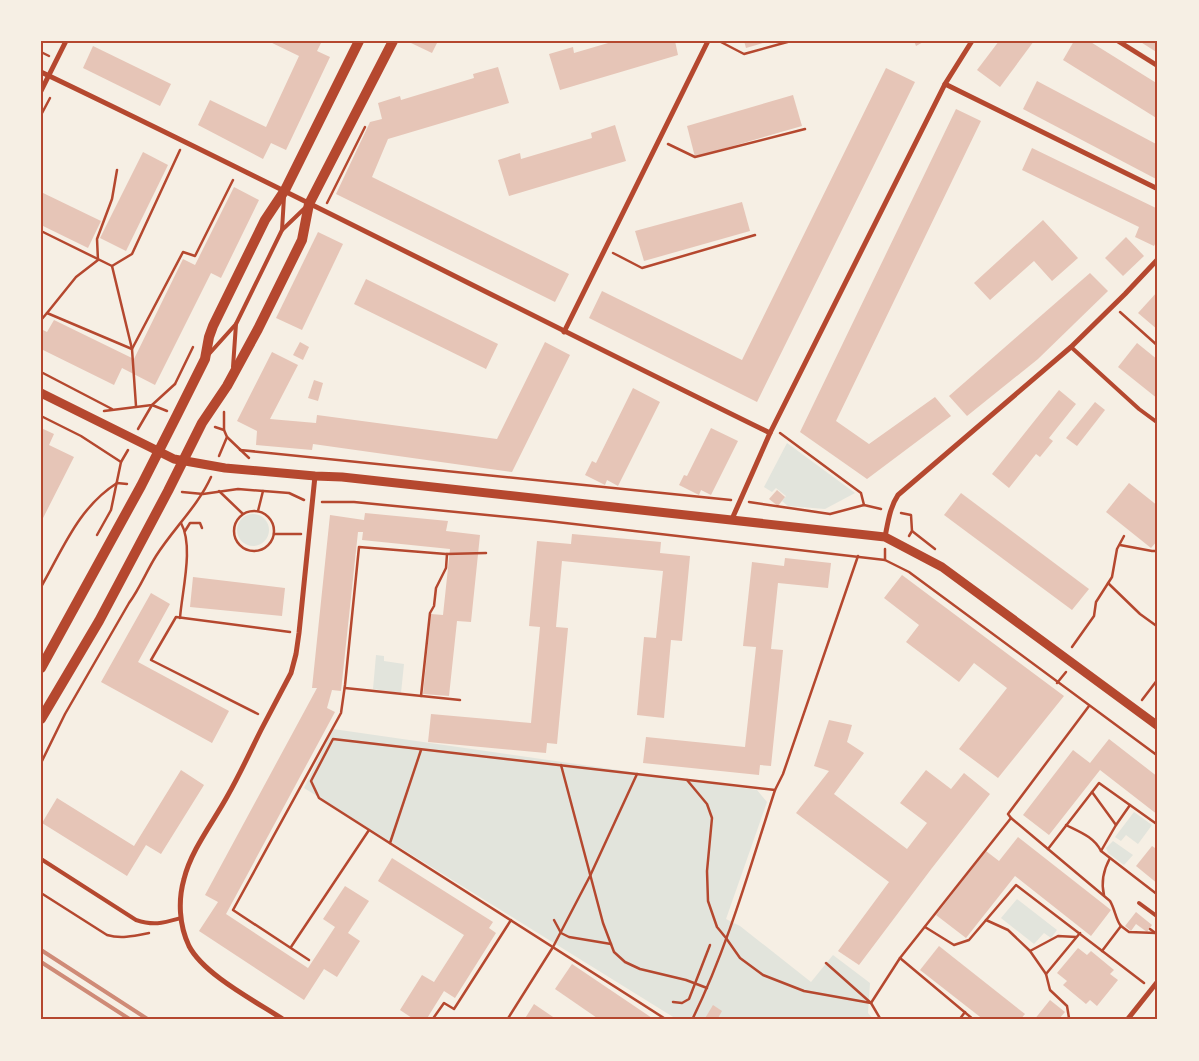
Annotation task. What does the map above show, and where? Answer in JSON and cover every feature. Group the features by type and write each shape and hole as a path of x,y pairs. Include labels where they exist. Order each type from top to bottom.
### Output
{"main road":[{"path":"41,668 158,452 205,359 213,326 265,220 284,190 359,41"},
{"path":"41,719 99,621 178,460 233,375 302,240 309,204 392,41"}],"street":[{"path":"41,92 66,41"},
{"path":"564,332 708,41"},
{"path":"732,519 773,427 946,84 972,41"},
{"path":"1118,41 1158,66"},
{"path":"41,72 284,190 564,332 770,433"},
{"path":"946,84 1158,189"},
{"path":"886,537 890,511 898,495 1071,347 1158,259"},
{"path":"41,393 158,452 178,460 225,468 342,477 518,498 732,519 886,537 942,567 1158,726"},
{"path":"284,1020 221,979 200,960 189,946 181,918 180,893 193,856 229,794 291,673 299,633 315,476"},
{"path":"1127,1020 1158,981"}],"lane":[{"path":"282,230 284,190"},
{"path":"205,359 236,324 282,230 309,204"},
{"path":"233,375 236,324"},
{"path":"1071,347 1158,423"},
{"path":"41,859 136,920 148,924 158,924 181,918"},
{"path":"1139,903 1158,917"}],"path":[{"path":"719,41 744,54 791,41"},
{"path":"660,140 695,157 805,129"},
{"path":"112,266 132,254 184,142"},
{"path":"98,260 97,239 112,199 117,170"},
{"path":"132,349 183,252 195,256 232,180"},
{"path":"41,231 112,266"},
{"path":"606,249 642,268 755,235"},
{"path":"41,320 76,277 98,260"},
{"path":"112,266 132,349 136,406"},
{"path":"1113,306 1158,346"},
{"path":"47,314 132,349"},
{"path":"41,372 114,410 152,405 175,384"},
{"path":"224,410 224,430"},
{"path":"41,416 81,436 121,462 111,510 98,535"},
{"path":"773,427 861,493 864,505"},
{"path":"227,437 240,450 740,501 830,514 864,505 911,515 912,531 902,544"},
{"path":"41,587 76,522 104,491 117,483"},
{"path":"41,763 66,714 129,603 156,557 180,522 203,494 238,489 289,493 303,500 313,502 382,505 558,522 885,560 909,572 1158,756"},
{"path":"219,491 243,514"},
{"path":"258,511 263,491"},
{"path":"382,500 382,505"},
{"path":"258,511 269,517 274,534 273,540 264,549 252,552 241,547 236,542 233,530 243,514 258,511"},
{"path":"180,522 185,531 186,555 180,618"},
{"path":"185,531 190,523 200,523 202,528"},
{"path":"274,534 310,534"},
{"path":"1071,649 1094,616 1096,602 1112,577 1117,549 1124,536"},
{"path":"1120,544 1152,551 1158,550"},
{"path":"309,960 233,910 341,713 359,547 447,554 486,553"},
{"path":"421,696 430,613 434,606 436,588 446,568 447,554"},
{"path":"692,1020 707,988 726,938 774,790 783,774 858,556"},
{"path":"1108,583 1140,614 1158,628"},
{"path":"267,718 151,660 176,617 299,633"},
{"path":"1142,701 1158,679"},
{"path":"345,688 460,700"},
{"path":"1088,706 1008,814 1104,896 1115,910 1121,926 1129,932 1157,934"},
{"path":"667,1020 319,798 311,781 334,740 774,790"},
{"path":"390,843 422,750"},
{"path":"561,766 603,923 614,952 625,962 640,969 668,975 707,988"},
{"path":"507,1020 561,933 590,876 637,774"},
{"path":"687,780 707,804 712,818 707,871 708,901 717,927 740,958 763,975 804,991 871,1003"},
{"path":"1048,849 1099,783 1158,825"},
{"path":"1092,792 1116,825"},
{"path":"1101,851 1130,805"},
{"path":"871,1003 900,958 1011,818"},
{"path":"1066,825 1087,835 1098,844 1101,851 1158,895"},
{"path":"291,948 369,830"},
{"path":"1104,896 1104,874 1110,858"},
{"path":"925,927 954,945 970,940 1016,885 1151,989"},
{"path":"41,892 107,934 116,937 133,936 157,931"},
{"path":"432,1020 444,1002 454,1009 511,920"},
{"path":"554,920 561,933 611,944"},
{"path":"986,920 1008,930 1030,951 1046,974 1050,990 1066,1006 1068,1020"},
{"path":"1102,951 1121,926"},
{"path":"1150,929 1157,934"},
{"path":"1046,974 1080,933"},
{"path":"1030,951 1058,936 1076,937"},
{"path":"673,1002 682,1003 689,999 710,945"},
{"path":"900,958 974,1020"},
{"path":"826,963 871,1003 881,1020"},
{"path":"959,1020 965,1012"}],"shaded area":[{"path":"787,443 855,493 825,509 788,506 782,501 786,496 776,488 772,492 764,487"},
{"path":"253,514 265,518 269,530 265,542 253,546 241,542 237,530 241,518"},
{"path":"376,655 384,656 384,661 404,664 401,693 373,689"},
{"path":"333,729 757,790 767,802 726,919 740,926 811,982 833,955 870,983 868,1013 874,1020 678,1020 304,788"},
{"path":"1134,812 1152,825 1138,844 1126,835 1121,841 1115,837"},
{"path":"1113,841 1133,855 1124,865 1108,853 1106,848"},
{"path":"1017,899 1057,930 1051,938 1044,933 1034,944 1001,918"}],"building":[{"path":"268,41 322,41 317,51 330,57 286,150 271,143 263,159 198,125 210,100 266,127 299,56"},
{"path":"412,41 438,41 432,53 411,43"},
{"path":"615,41 675,41 678,55 560,90 549,54 573,47 574,53"},
{"path":"744,41 767,41 767,42 746,48"},
{"path":"914,41 925,41 916,46"},
{"path":"999,41 1034,41 1000,87 977,70"},
{"path":"1074,41 1089,41 1158,84 1158,119 1063,60"},
{"path":"1139,41 1158,41 1158,53"},
{"path":"93,46 171,84 160,106 83,68"},
{"path":"498,67 509,103 388,139 372,177 569,274 555,302 336,194 370,122 382,119 378,103 400,96 401,100 474,78 473,74"},
{"path":"886,68 915,82 757,402 589,318 602,291 742,360"},
{"path":"1037,81 1158,145 1158,180 1023,109"},
{"path":"793,95 802,126 695,157 687,126"},
{"path":"956,109 981,121 836,421 869,444 935,397 951,416 867,479 800,432"},
{"path":"615,125 626,161 509,196 498,160 520,153 521,159 592,138 591,133"},
{"path":"1032,148 1158,209 1158,238 1154,246 1135,237 1139,227 1022,170"},
{"path":"143,152 168,165 126,251 100,238"},
{"path":"234,187 259,200 221,278 211,273 155,385 122,368 114,385 41,349 41,329 47,332 54,320 134,359 183,259 195,265"},
{"path":"41,192 101,221 88,248 41,225"},
{"path":"742,202 750,231 644,261 635,231"},
{"path":"1043,220 1078,258 1052,281 1034,261 990,300 974,283"},
{"path":"318,232 343,244 302,330 276,318"},
{"path":"1126,237 1144,256 1123,276 1105,258"},
{"path":"1090,273 1108,291 1038,359 967,416 949,396"},
{"path":"366,279 498,344 486,369 354,304"},
{"path":"1158,291 1158,330 1138,313"},
{"path":"300,342 309,347 303,360 293,355"},
{"path":"545,342 570,355 512,472 313,444 312,450 256,445 257,431 237,421 272,352 298,365 270,419 316,423 317,415 497,439"},
{"path":"1137,343 1158,360 1158,399 1118,367"},
{"path":"314,380 323,383 318,401 308,398"},
{"path":"633,388 660,402 618,486 607,480 605,485 585,475 592,461 596,463"},
{"path":"1059,390 1076,404 1049,438 1053,441 1040,457 1036,454 1009,488 992,474"},
{"path":"1095,402 1105,410 1077,446 1066,438"},
{"path":"41,428 54,434 49,445 74,457 41,522"},
{"path":"711,428 738,441 711,495 701,490 699,495 679,485 684,475 687,476"},
{"path":"1129,483 1158,506 1158,540 1151,548 1106,512"},
{"path":"777,490 785,497 778,506 769,499"},
{"path":"961,493 1089,589 1072,610 944,515"},
{"path":"365,513 448,521 446,531 480,535 471,622 457,621 449,696 423,694 431,614 443,615 450,549 362,540 363,532 358,532 341,691 332,690 327,708 335,712 226,914 308,968 335,927 323,919 345,886 369,901 348,933 360,941 337,977 324,969 304,1000 199,931 218,902 205,895 317,688 312,688 330,515 364,520"},
{"path":"572,534 661,542 660,553 690,556 682,641 671,640 664,718 637,715 644,637 656,638 663,571 562,561 556,627 568,628 557,744 547,743 546,753 428,742 431,714 531,723 540,627 529,626 537,541 571,544"},
{"path":"785,558 831,563 828,588 778,583 771,649 783,650 771,766 760,765 759,775 643,763 646,737 745,747 756,647 743,646 752,562 784,566"},
{"path":"902,575 1064,696 998,778 959,749 1007,688 974,663 959,682 906,642 919,625 884,598"},
{"path":"193,577 285,588 282,616 190,607"},
{"path":"151,593 170,604 138,662 229,711 212,743 101,682"},
{"path":"829,720 852,725 847,742 864,753 834,794 907,849 927,823 900,803 926,770 951,789 964,773 990,794 859,965 838,951 889,882 796,813 829,771 814,766"},
{"path":"1109,739 1158,777 1158,815 1100,770 1049,835 1023,815 1073,750 1090,763"},
{"path":"181,770 204,785 161,854 146,845 127,876 42,823 57,798 134,846"},
{"path":"1018,837 1111,910 1091,936 1015,876 966,938 936,915 986,851 999,861"},
{"path":"1152,846 1158,850 1158,884 1136,866"},
{"path":"392,858 493,922 489,928 496,933 455,998 444,991 426,1020 415,1020 400,1010 422,975 434,982 464,935 378,881"},
{"path":"1136,912 1152,925 1147,932 1136,924 1131,931 1125,926"},
{"path":"939,946 1025,1014 1020,1020 984,1020 920,970"},
{"path":"1078,948 1087,955 1091,951 1114,970 1110,974 1118,980 1097,1006 1090,1000 1086,1004 1063,985 1067,981 1057,973"},
{"path":"572,964 655,1020 600,1020 555,989"},
{"path":"1050,1000 1065,1012 1058,1020 1034,1020"},
{"path":"534,1004 556,1019 524,1020"},
{"path":"713,1005 722,1011 717,1020 704,1020"}],"railway":[{"path":"41,950 149,1020"},
{"path":"41,962 131,1020"}]}
